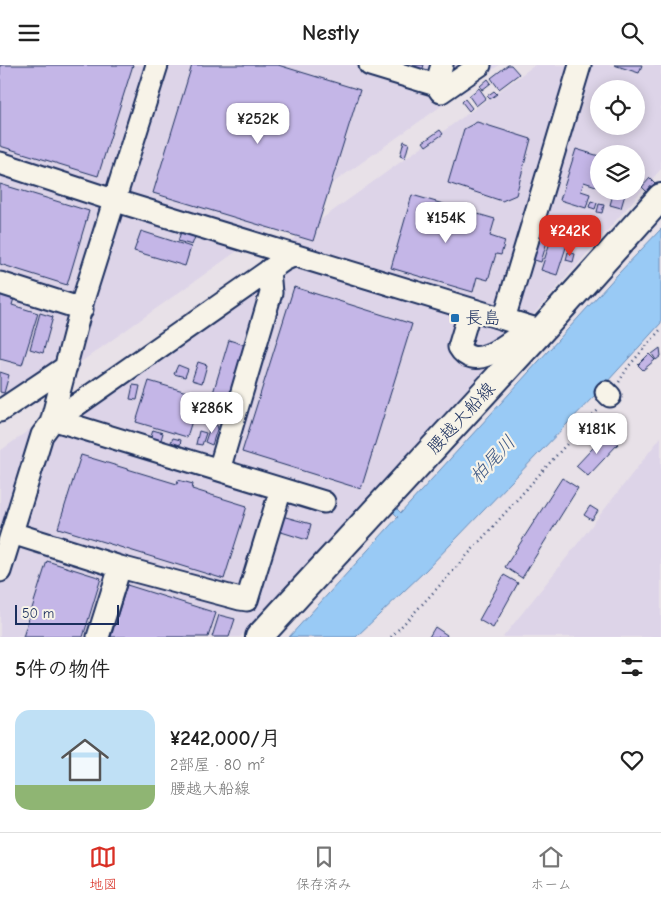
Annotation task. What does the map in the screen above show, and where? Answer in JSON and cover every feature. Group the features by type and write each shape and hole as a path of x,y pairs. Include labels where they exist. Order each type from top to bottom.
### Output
{"main road":[{"name":"腰越大船線","path":"259,637 535,330 661,197"}],"lane":[{"path":"53,422 83,300 157,65"},
{"path":"370,65 436,85 441,91 480,65"},
{"path":"436,85 442,65"},
{"path":"504,319 580,65"},
{"path":"0,163 113,201 295,255 535,330"},
{"path":"0,571 42,435 53,422 269,270 295,255"},
{"path":"219,470 271,293 269,270"},
{"path":"0,283 82,309"},
{"path":"470,310 459,347 463,354 473,358 486,356 535,330"},
{"path":"0,411 66,367"},
{"path":"53,422 219,470 324,503"},
{"path":"12,533 120,567 247,600 281,489"},
{"path":"98,637 120,567"}],"path":[{"path":"391,637 437,591 608,394 628,367 661,329"}],"shaded area":[{"path":"0,65 499,65 19,406 0,400"},
{"path":"535,65 661,65 661,169 645,187 645,145 590,145 590,200 634,200 462,396 240,637 0,637 0,451"},
{"path":"661,437 661,637 503,637 564,561"}],"water":[{"name":"柏尾川","path":"661,229 661,323 596,394 425,571 356,637 289,637 398,517 392,511 395,507 401,513"}],"building":[{"path":"0,65 133,65 98,176 0,146"},
{"path":"192,65 278,65 360,90 313,241 153,193"},
{"path":"404,65 424,65 422,71"},
{"path":"508,65 511,65 519,74 499,89 491,78"},
{"path":"614,65 642,65 639,73"},
{"path":"488,79 491,83 482,90 480,86"},
{"path":"479,88 486,98 476,106 469,96"},
{"path":"494,91 497,94 490,99 487,96"},
{"path":"465,99 472,108 469,111 462,102"},
{"path":"477,122 531,139 516,195 502,201 448,183 464,129"},
{"path":"440,130 443,134 426,146 423,142"},
{"path":"404,141 409,143 405,158 400,156"},
{"path":"576,149 590,153 590,184 584,182 581,191 590,194 586,208 560,200"},
{"path":"650,178 655,183 647,192 645,184"},
{"path":"0,184 89,211 67,285 0,264"},
{"path":"412,195 495,219 490,236 505,241 501,255 496,254 488,280 477,277 473,292 391,268"},
{"path":"611,200 623,200 621,208 610,205"},
{"path":"591,201 597,203 595,209 589,207"},
{"path":"599,204 604,205 602,213 597,212"},
{"path":"554,230 570,235 557,275 541,270"},
{"path":"141,231 191,247 185,266 134,251"},
{"path":"536,231 549,235 541,262 528,258"},
{"path":"181,232 195,237 192,245 178,241"},
{"path":"568,252 575,254 573,262 566,260"},
{"path":"294,287 412,324 361,489 242,452"},
{"path":"0,294 14,298 12,305 38,313 22,365 0,359"},
{"path":"40,313 53,317 43,353 30,349"},
{"path":"229,340 245,345 223,421 206,416"},
{"path":"660,348 661,356 656,360 652,354"},
{"path":"649,354 655,360 643,370 638,365"},
{"path":"198,362 207,365 202,383 192,380"},
{"path":"178,365 188,369 185,377 174,374"},
{"path":"0,372 9,375 4,393 0,392"},
{"path":"149,381 204,397 199,412 195,411 187,437 136,422"},
{"path":"133,385 140,386 137,400 130,399"},
{"path":"211,424 218,426 212,445 205,442"},
{"path":"153,430 163,433 160,443 150,440"},
{"path":"199,431 206,433 202,445 196,444"},
{"path":"607,433 618,444 588,476 576,466"},
{"path":"173,438 181,440 180,445 171,442"},
{"path":"81,455 177,484 178,480 193,484 192,489 247,506 224,579 58,528"},
{"path":"562,478 578,488 522,578 505,567"},
{"path":"590,506 598,511 592,520 584,515"},
{"path":"282,516 311,524 307,540 278,531"},
{"path":"47,561 101,578 83,637 23,637"},
{"path":"504,575 518,583 493,628 479,620"},
{"path":"127,585 216,613 208,637 111,637"},
{"path":"219,615 235,619 229,637 212,637"},
{"path":"435,627 447,635 446,637 429,637"}],"place":[{"name":"長島","path":"455,318"}]}
